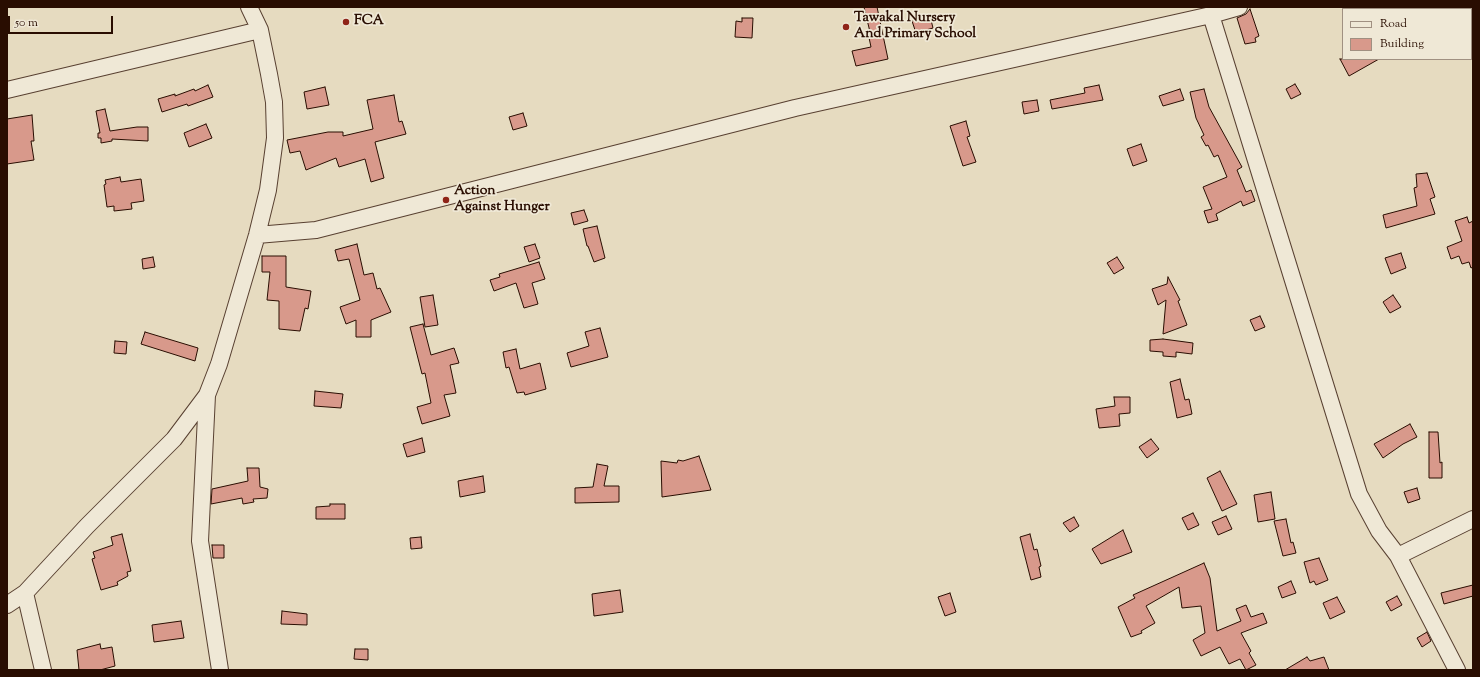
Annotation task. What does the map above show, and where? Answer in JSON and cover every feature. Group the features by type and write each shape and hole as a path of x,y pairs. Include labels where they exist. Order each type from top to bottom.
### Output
{"street":[{"path":"7,605 25,593 87,526 174,439 207,395 219,364 257,234 268,190 275,138 274,102 260,30 249,7"},
{"path":"257,234 316,230 796,108 1211,15 1239,7"},
{"path":"1211,15 1359,494 1379,531 1398,556 1457,670"},
{"path":"7,90 260,30"},
{"path":"207,395 200,541 220,670"},
{"path":"1398,556 1473,519"},
{"path":"25,593 43,670"}],"building":[{"path":"864,7 877,7 888,59 856,66 852,51 871,47 868,33 870,32"},
{"path":"1250,9 1259,36 1255,38 1256,42 1245,44 1237,18 1246,14"},
{"path":"930,16 933,28 916,33 912,21"},
{"path":"742,18 753,18 752,38 735,37 736,21 742,22"},
{"path":"1340,59 1377,60 1349,76"},
{"path":"1295,84 1301,94 1291,99 1286,89"},
{"path":"208,85 213,97 188,106 187,104 162,112 158,99 175,94 175,96 194,89 195,91"},
{"path":"1099,85 1103,100 1052,109 1050,100 1085,93 1084,88"},
{"path":"325,87 329,105 307,109 304,92"},
{"path":"1180,89 1184,100 1163,106 1159,96"},
{"path":"1204,89 1209,107 1242,167 1237,170 1246,192 1251,190 1255,201 1243,206 1241,201 1216,214 1218,220 1208,223 1204,211 1212,209 1203,187 1227,177 1218,155 1214,157 1208,145 1206,146 1201,137 1204,135 1196,118 1190,92"},
{"path":"394,95 399,122 402,121 406,134 375,142 384,178 371,182 365,159 339,167 336,158 306,170 300,151 290,153 287,140 328,132 343,132 343,136 373,129 367,100"},
{"path":"1037,100 1039,111 1024,114 1022,102"},
{"path":"105,109 110,131 148,127 148,141 112,139 112,141 101,143 101,138 98,138 98,133 100,133 96,111"},
{"path":"523,113 527,126 513,130 509,117"},
{"path":"32,115 34,141 31,141 34,160 7,164 7,119"},
{"path":"966,121 970,136 967,137 976,162 963,166 950,126"},
{"path":"206,124 212,138 189,147 184,133"},
{"path":"1141,144 1147,161 1133,166 1127,149"},
{"path":"1427,173 1435,197 1430,199 1435,214 1386,228 1383,215 1417,206 1414,188 1417,187 1416,174"},
{"path":"120,177 121,182 141,179 144,201 131,203 132,209 114,211 114,206 107,207 104,185 106,184 105,180"},
{"path":"584,210 588,221 574,225 571,213"},
{"path":"1467,217 1469,223 1473,221 1473,267 1471,268 1469,262 1462,264 1459,256 1451,259 1447,247 1462,241 1455,221"},
{"path":"597,226 605,258 594,262 587,246 583,229"},
{"path":"357,244 364,275 373,273 377,289 380,288 391,312 371,320 371,337 356,337 356,320 346,324 340,307 360,300 349,259 338,261 335,250"},
{"path":"535,244 540,258 529,262 524,247"},
{"path":"1401,253 1406,268 1391,274 1385,258"},
{"path":"262,256 286,256 286,287 311,291 308,309 305,308 300,331 279,329 279,301 267,300 270,272 262,272"},
{"path":"153,257 155,267 143,269 142,259"},
{"path":"1117,257 1124,268 1114,274 1107,263"},
{"path":"539,262 545,279 532,283 538,304 524,308 516,283 494,291 490,280 500,277 499,274"},
{"path":"1168,277 1180,300 1178,301 1187,325 1163,334 1166,300 1158,305 1152,289 1167,284"},
{"path":"433,295 438,325 425,327 420,297"},
{"path":"1393,295 1401,307 1390,313 1383,302"},
{"path":"1260,316 1265,327 1255,331 1250,320"},
{"path":"423,324 431,355 454,348 459,363 450,365 456,393 444,395 450,416 422,424 417,407 431,403 425,373 422,374 410,327"},
{"path":"600,328 608,357 571,367 567,353 589,346 585,332"},
{"path":"145,332 198,348 195,361 141,344"},
{"path":"1163,339 1193,343 1192,354 1176,352 1176,357 1163,356 1163,352 1150,351 1150,340"},
{"path":"115,341 127,342 126,354 114,353"},
{"path":"516,349 520,369 540,363 546,389 525,395 524,392 517,393 509,367 506,368 503,352"},
{"path":"1180,379 1185,400 1189,399 1192,414 1177,418 1170,382"},
{"path":"315,391 343,394 341,408 314,406"},
{"path":"1114,397 1130,397 1130,413 1119,414 1120,426 1099,428 1096,409 1115,406"},
{"path":"1410,424 1417,437 1403,444 1383,458 1374,444"},
{"path":"1429,432 1438,432 1440,463 1442,462 1442,478 1429,478"},
{"path":"422,438 425,452 407,457 403,444"},
{"path":"1151,439 1159,449 1147,458 1139,447"},
{"path":"699,456 711,490 662,497 661,461 677,463 678,460 683,461"},
{"path":"597,464 608,466 604,486 619,486 619,502 575,503 575,488 593,487"},
{"path":"247,468 259,468 260,487 268,489 267,498 253,499 254,502 243,504 242,498 211,504 212,489 248,481"},
{"path":"1220,471 1237,504 1222,511 1207,478"},
{"path":"483,476 485,492 460,497 458,481"},
{"path":"1417,488 1420,499 1408,503 1404,492"},
{"path":"1271,492 1275,519 1258,522 1254,495"},
{"path":"330,504 345,504 345,519 316,519 316,507 330,506"},
{"path":"1193,513 1199,525 1188,530 1182,518"},
{"path":"1226,516 1232,529 1218,535 1212,522"},
{"path":"1074,517 1079,526 1070,532 1063,523"},
{"path":"1286,519 1291,543 1293,542 1296,553 1283,556 1274,521"},
{"path":"1123,530 1132,552 1101,564 1092,549"},
{"path":"122,534 131,571 127,572 128,576 117,582 118,585 101,590 92,559 95,558 93,552 113,545 111,537"},
{"path":"1030,534 1034,550 1037,549 1041,566 1039,567 1041,577 1031,580 1020,537"},
{"path":"421,537 422,548 411,549 410,538"},
{"path":"212,545 224,545 224,558 213,558"},
{"path":"1319,558 1328,580 1316,585 1314,581 1310,583 1304,562"},
{"path":"1204,563 1210,578 1217,631 1241,621 1236,609 1246,605 1251,617 1263,613 1267,623 1241,633 1251,651 1249,653 1256,665 1246,670 1240,659 1229,664 1220,647 1201,656 1193,640 1205,633 1201,606 1182,608 1179,587 1146,606 1155,623 1141,631 1142,633 1131,637 1118,607 1135,598 1133,595"},
{"path":"1291,581 1296,593 1282,598 1278,587"},
{"path":"1473,585 1473,596 1444,604 1441,593"},
{"path":"620,590 623,612 594,616 592,594"},
{"path":"950,593 956,612 945,616 938,597"},
{"path":"1397,596 1402,605 1391,611 1386,602"},
{"path":"1337,597 1345,612 1330,619 1323,603"},
{"path":"282,611 307,614 307,625 281,624"},
{"path":"181,621 184,638 154,642 152,625"},
{"path":"1427,632 1431,641 1422,647 1417,638"},
{"path":"100,644 101,649 112,647 115,666 100,670 79,670 77,650"},
{"path":"355,649 368,649 368,660 354,659"},
{"path":"1307,657 1310,661 1324,657 1329,670 1285,670"}],"place":[{"name":"FCA","path":"346,22"},
{"name":"Tawakal Nursery And Primary School","path":"846,27"},
{"name":"Action Against Hunger","path":"446,200"}]}
